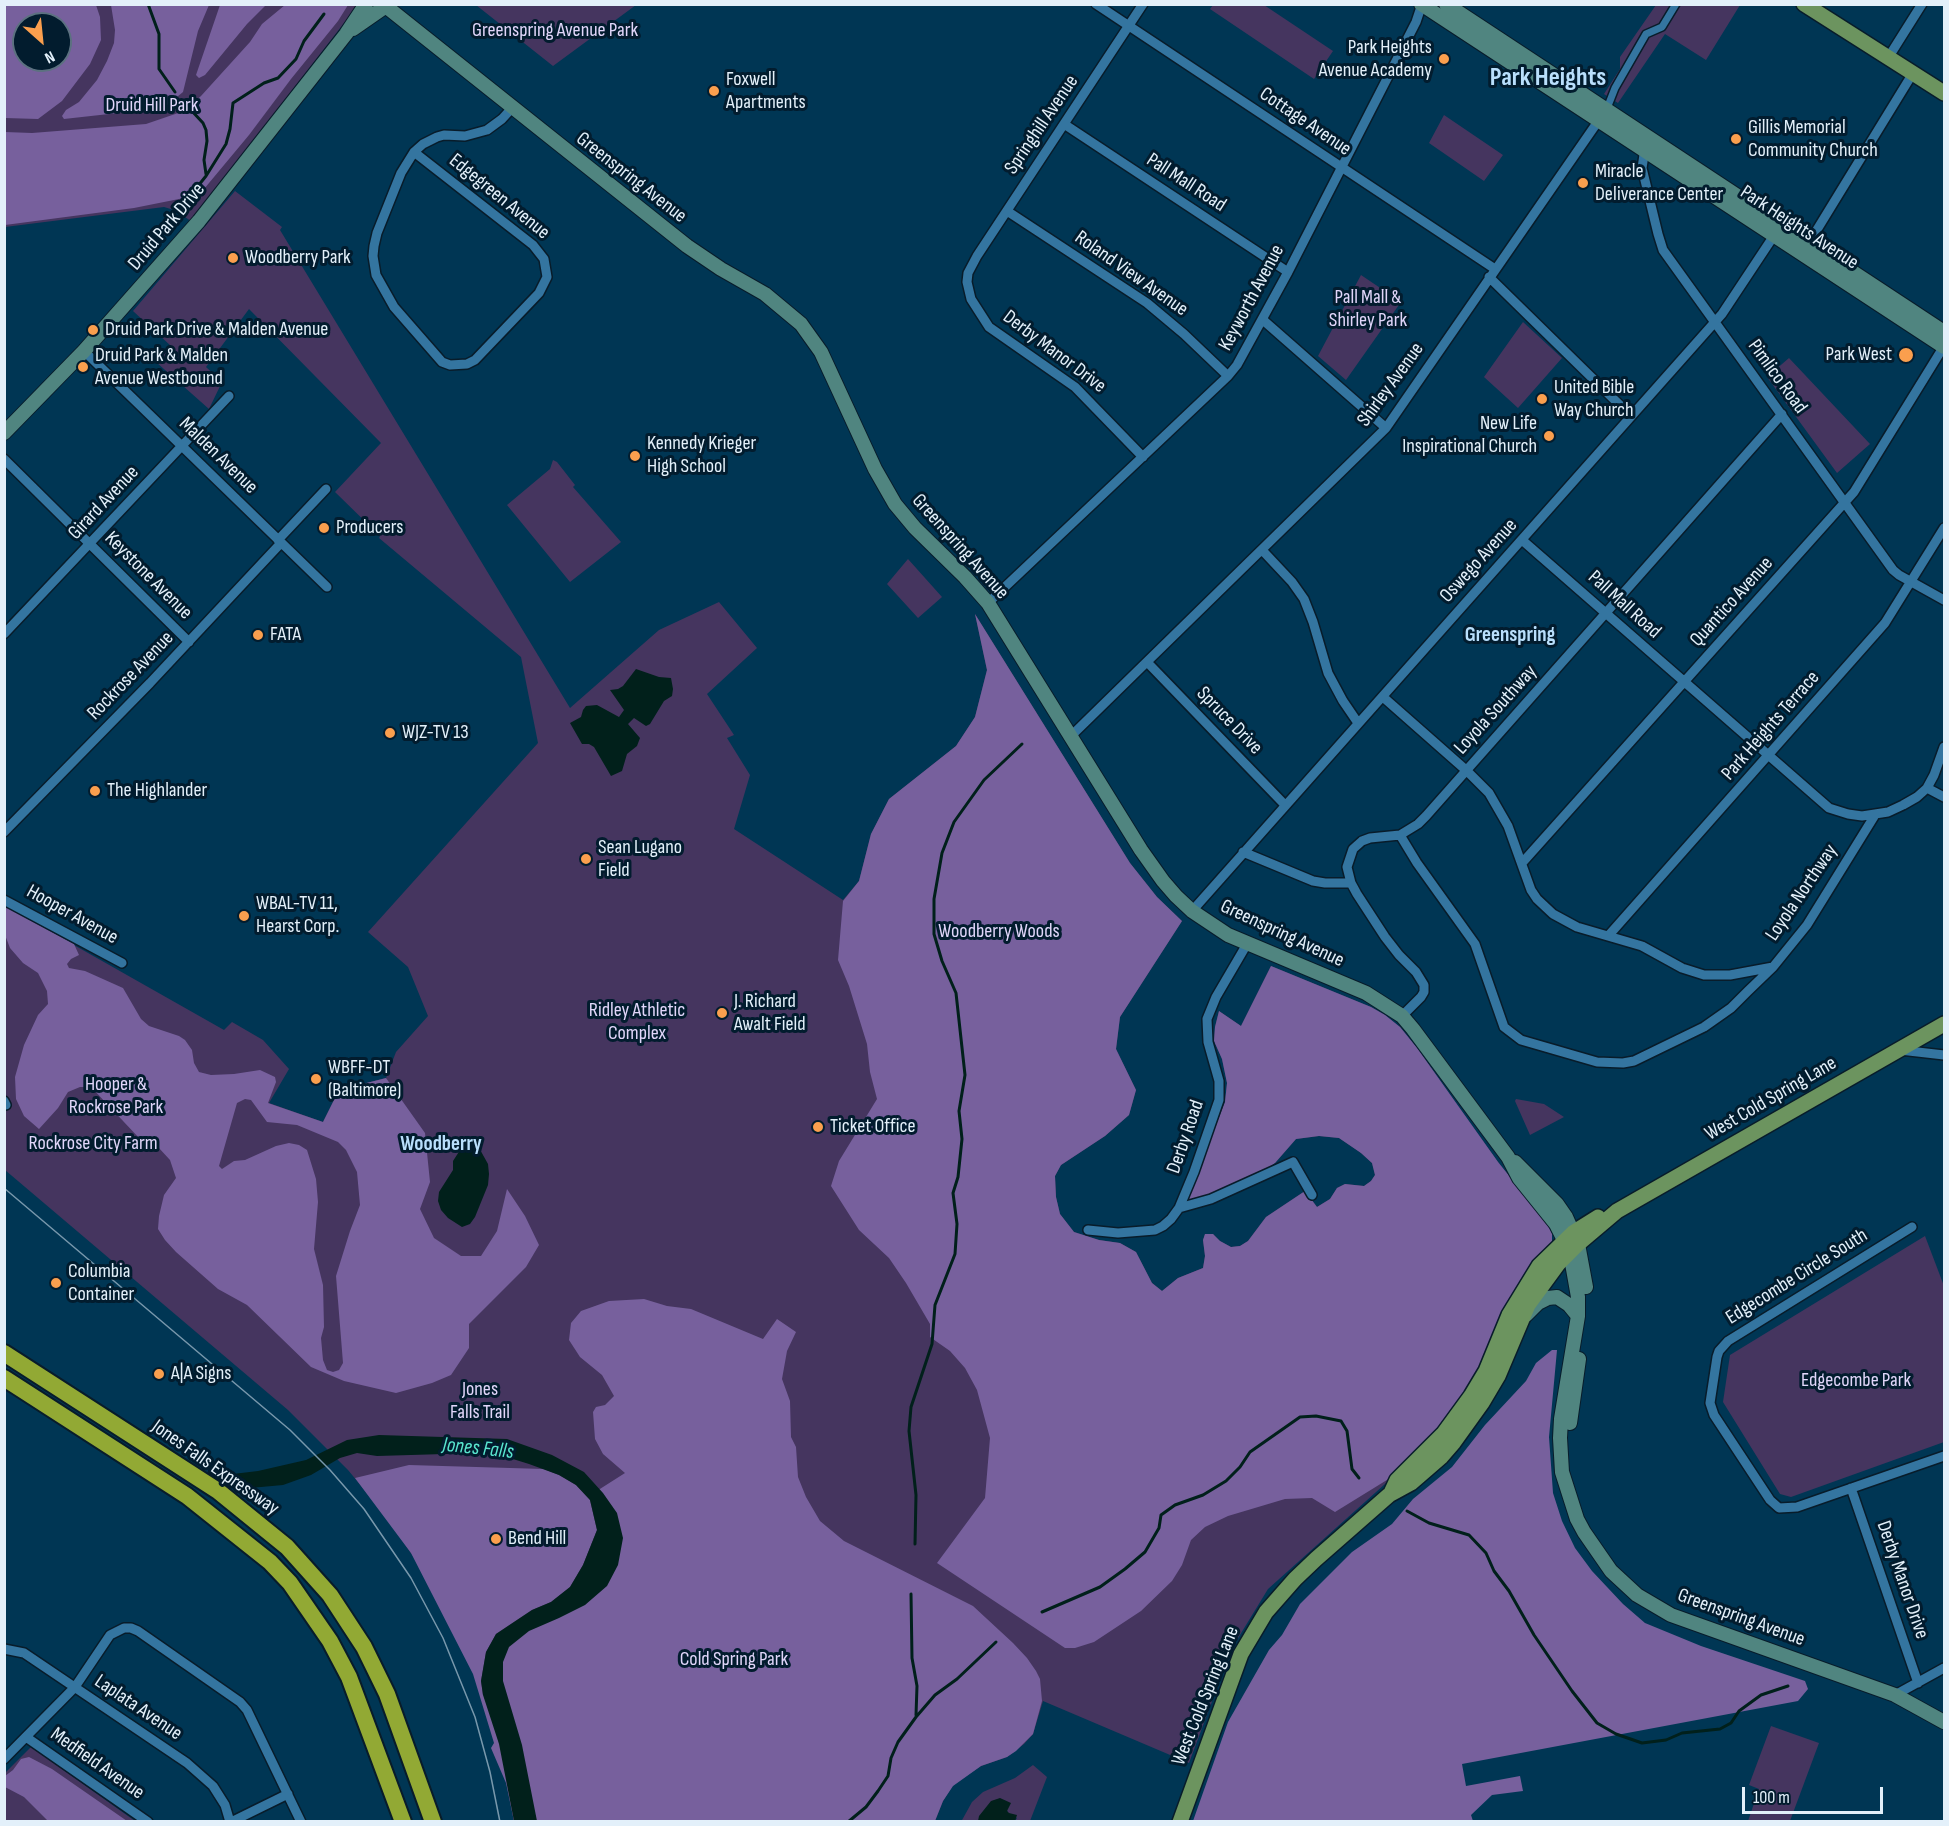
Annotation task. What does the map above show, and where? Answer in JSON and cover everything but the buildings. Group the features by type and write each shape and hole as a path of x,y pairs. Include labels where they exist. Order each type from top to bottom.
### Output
{"highway":[{"name":"Jones Falls Expressway","path":"4,1353 218,1491 287,1547 330,1596 364,1647 387,1694 434,1821"},
{"name":"Jones Falls Expressway","path":"4,1378 153,1473 221,1521 270,1562 290,1583 330,1641 361,1705 403,1821"}],"main road":[{"name":"Druid Park Drive","path":"4,433 84,351 199,221 346,34 366,4"},
{"name":"Park Heights Avenue","path":"1446,4 1602,115"},
{"path":"1804,4 1944,93"},
{"name":"Druid Park Drive","path":"346,34 386,5"},
{"name":"Greenspring Avenue","path":"386,5 687,246 765,294 801,324 820,352 875,468 895,504 915,528 988,603 1153,868 1176,896 1192,911 1220,930 1247,944 1366,993 1402,1016 1508,1157 1513,1169 1572,1242 1584,1270 1587,1313 1568,1437 1570,1497"},
{"name":"Park Heights Avenue","path":"1422,5 1602,115 1805,248 1944,332"},
{"name":"Park Heights Avenue","path":"1805,248 1944,346"},
{"name":"West Cold Spring Lane","path":"1389,1495 1397,1480 1444,1433 1471,1396 1486,1371 1509,1315 1539,1266 1617,1211 1944,1024"},
{"name":"Greenspring Avenue","path":"1572,1242 1578,1316 1563,1398 1560,1438 1562,1472 1584,1532 1601,1558 1624,1584 1671,1615 1895,1695 1944,1722"},
{"name":"West Cold Spring Lane","path":"1180,1821 1241,1654 1260,1620 1294,1579 1389,1495 1411,1483 1465,1428 1498,1376 1521,1321 1539,1287 1572,1242"},
{"path":"1521,1321 1538,1303 1548,1298 1560,1299 1578,1316"}],"street":[{"name":"Cottage Avenue","path":"1096,4 1495,269"},
{"name":"Springhill Avenue","path":"971,265 1143,4"},
{"name":"Shirley Avenue","path":"1070,737 1386,428 1602,115 1647,34 1662,27 1676,4"},
{"path":"1888,58 1922,4"},
{"name":"Keyworth Avenue","path":"988,603 1228,376 1245,353 1416,22 1422,5"},
{"path":"1805,248 1913,73"},
{"path":"414,152 437,137 465,136 487,130 495,126 512,108"},
{"name":"Pall Mall Road","path":"1064,124 1288,272"},
{"name":"Pimlico Road","path":"1647,144 1642,168 1660,244 1893,570 1944,600"},
{"name":"Edgegreen Avenue","path":"414,152 533,245 544,259 547,277 539,293 475,360 467,364 450,365 436,357 394,307 376,275 373,256 377,233 401,173 414,152"},
{"name":"Roland View Avenue","path":"1007,211 1147,303 1228,376"},
{"name":"Oswego Avenue","path":"1192,911 1722,314 1777,230"},
{"name":"Derby Manor Drive","path":"971,265 968,282 971,299 989,327 1075,387 1143,457"},
{"path":"1489,277 1631,416"},
{"path":"1263,320 1386,428"},
{"name":"Quantico Avenue","path":"1522,864 1854,492 1944,346"},
{"name":"Malden Avenue","path":"84,351 327,587"},
{"name":"Girard Avenue","path":"4,634 229,396"},
{"name":"Loyola Southway","path":"1400,835 1418,824 1467,771 1782,414"},
{"name":"Keystone Avenue","path":"4,459 189,642"},
{"name":"Rockrose Avenue","path":"4,832 189,642 326,489"},
{"name":"Park Heights Terrace","path":"1609,935 1885,624 1944,528"},
{"name":"Pall Mall Road","path":"1522,540 1683,683 1829,808 1848,814 1875,815"},
{"path":"1262,550 1292,582 1304,599 1328,673 1358,723"},
{"name":"Spruce Drive","path":"1147,662 1286,805"},
{"path":"1383,697 1482,785 1501,811 1531,890 1553,914 1577,927 1642,946 1682,968 1704,975 1730,975 1773,967"},
{"path":"1875,815 1903,805 1927,788 1944,747"},
{"path":"1927,788 1944,797"},
{"name":"Loyola Northway","path":"1400,835 1417,863 1475,944 1504,1027 1521,1040 1597,1062 1623,1063 1634,1061 1716,1020 1773,967 1807,925 1875,815"},
{"path":"1400,835 1370,838 1357,845 1347,867 1351,883 1369,915 1424,985 1421,997 1402,1016"},
{"path":"1243,852 1313,881 1351,883"},
{"name":"Hooper Avenue","path":"4,900 23,908 122,963"},
{"name":"Derby Road","path":"1179,1208 1219,1100 1219,1081 1208,1042 1208,1019 1216,997 1247,944"},
{"path":"1900,1050 1944,1055"},
{"path":"1088,1230 1118,1233 1155,1230 1171,1219 1179,1208 1211,1199 1293,1162 1312,1195"},
{"name":"Edgecombe Circle South","path":"1851,1488 1797,1508 1784,1509 1774,1506 1714,1414 1710,1403 1719,1351 1728,1341 1912,1227"},
{"path":"1851,1488 1944,1456"},
{"name":"Derby Manor Drive","path":"1851,1488 1918,1683"},
{"path":"4,1759 75,1687 110,1635 124,1628 138,1631 240,1702 247,1710 301,1821"},
{"name":"Laplata Avenue","path":"4,1649 24,1653 203,1776 219,1795 230,1821"},
{"path":"1895,1695 1944,1668"},
{"name":"Medfield Avenue","path":"26,1737 148,1821"},
{"path":"230,1821 288,1794"}],"green space":[{"name":"Druid Hill Park","path":"4,5 358,5 191,221 174,210 164,207 5,227"},
{"path":"5,5 96,5 100,17 101,40 90,64 62,101 38,119 5,118"},
{"path":"111,5 209,5 198,31 183,92 166,106 154,109 64,119 62,116 66,110 79,102 97,80 107,61 114,43 115,30"},
{"path":"220,5 266,5 247,24 205,75 199,78 196,75"},
{"path":"285,5 348,5 249,135 199,195 134,208 5,225 5,132 32,133 146,124 184,111 201,96 250,42 262,24"},
{"name":"Greenspring Avenue Park","path":"476,5 636,5 553,66"},
{"path":"1213,5 1264,5 1333,51 1314,79 1210,9"},
{"path":"1656,5 1740,5 1706,60 1665,34 1618,103 1604,94 1620,69 1620,57"},
{"path":"1444,115 1503,155 1484,181 1429,143"},
{"path":"235,191 282,227 280,230 570,708 659,630 719,602 757,648 707,694 734,735 727,738 750,775 734,829 843,900 859,881 871,834 889,799 956,746 975,717 987,670 975,614 1130,863 1157,897 1182,921 1120,1017 1116,1049 1136,1090 1129,1115 1105,1136 1061,1165 1055,1176 1060,1214 1074,1232 1099,1240 1120,1243 1136,1252 1152,1283 1162,1291 1178,1278 1203,1268 1205,1234 1213,1234 1231,1247 1240,1246 1248,1241 1266,1217 1305,1191 1317,1207 1330,1199 1337,1188 1345,1184 1364,1186 1371,1181 1375,1175 1372,1163 1361,1153 1339,1138 1319,1136 1296,1139 1275,1163 1199,1169 1225,1102 1227,1083 1222,1059 1214,1041 1219,1011 1241,1026 1271,966 1371,1007 1400,1027 1498,1162 1546,1222 1552,1234 1552,1242 1395,1475 1268,1589 1232,1648 1189,1763 1043,1701 1033,1734 1024,1744 1007,1757 981,1766 953,1785 935,1821 514,1822 499,1744 483,1695 456,1631 422,1569 382,1511 348,1470 288,1410 5,1170 5,906 224,1030 232,1022 263,1040 289,1069 269,1103 323,1122 339,1090 386,1078 396,1052 428,1016 408,967 368,932 538,743 521,657 379,538 380,536 335,492 381,443 249,309 206,367 222,382 209,409 156,362 171,346 133,311"},
{"name":"Pall Mall & Shirley Park","path":"1361,275 1401,302 1346,380 1318,356"},
{"path":"1523,322 1562,358 1518,408 1484,377"},
{"path":"1789,358 1870,444 1837,473 1767,377"},
{"path":"553,460 575,485 573,487 621,542 570,582 507,505 550,469"},
{"path":"908,559 942,597 918,618 887,584"},
{"name":"Woodberry Woods","path":"975,614 1130,863 1157,897 1182,921 1120,1017 1116,1049 1136,1090 1129,1115 1105,1136 1061,1165 1055,1176 1060,1214 1074,1232 1099,1240 1120,1243 1136,1252 1152,1283 1162,1291 1178,1278 1203,1268 1205,1234 1213,1234 1231,1247 1240,1246 1248,1241 1266,1217 1305,1191 1317,1207 1330,1199 1337,1188 1345,1184 1364,1186 1371,1181 1375,1175 1372,1163 1361,1153 1339,1138 1319,1136 1296,1139 1275,1163 1259,1175 1191,1203 1186,1202 1225,1102 1227,1083 1222,1059 1214,1041 1219,1011 1241,1026 1271,966 1371,1007 1400,1027 1498,1162 1546,1222 1552,1234 1552,1242 1516,1294 1486,1359 1465,1395 1430,1441 1395,1475 1335,1512 1312,1498 1285,1499 1228,1516 1205,1527 1191,1540 1182,1565 1172,1581 1141,1611 1094,1642 1075,1648 1065,1648 937,1563 985,1498 990,1438 977,1390 965,1368 950,1351 930,1337 930,1324 906,1283 889,1258 859,1230 831,1186 839,1161 877,1099 870,1072 867,1044 849,986 838,960 843,901 859,881 871,834 889,799 956,746 975,717 987,670"},
{"name":"Hooper & Rockrose Park","path":"4,906 74,944 79,955 67,964 69,968 85,971 123,988 141,1019 149,1026 185,1040 192,1050 194,1063 199,1072 211,1075 260,1070 275,1077 276,1082 268,1103 323,1122 339,1090 386,1078 425,1133 430,1182 420,1209 434,1238 461,1256 481,1256 497,1231 507,1189 525,1216 539,1245 526,1267 469,1324 469,1348 451,1375 396,1393 344,1381 311,1367 247,1305 218,1289 165,1240 158,1229 164,1195 176,1178 170,1160 158,1147 140,1139 91,1087 80,1087 68,1092 58,1108 39,1129 24,1116 16,1099 15,1077 24,1045 38,1015 48,1004 47,991 38,973 23,963 10,948 5,935","holes":["245,1099 251,1100 267,1122 297,1125 338,1142 346,1150 357,1172 360,1205 336,1276 343,1363 339,1370 333,1372 327,1370 323,1360 321,1338 324,1327 323,1285 314,1249 318,1202 316,1179 307,1150 289,1143 276,1146 245,1160 234,1161 222,1169 219,1166 237,1103"]},
{"path":"1516,1099 1544,1104 1564,1117 1530,1135"},
{"name":"Edgecombe Park","path":"1925,1236 1944,1286 1944,1442 1791,1497 1780,1494 1723,1402 1730,1355"},
{"name":"Cold Spring Park","path":"644,1299 667,1306 691,1309 763,1339 777,1319 796,1332 787,1351 782,1379 790,1401 791,1437 796,1447 798,1477 820,1521 844,1541 973,1606 1013,1643 1036,1671 1040,1679 1042,1701 1033,1734 1007,1757 981,1766 953,1786 943,1801 935,1821 514,1821 506,1783 491,1748 494,1743 473,1674 411,1553 355,1478 409,1465 544,1469 576,1485 590,1500 597,1530 583,1565 570,1587 551,1602 532,1610 496,1634 486,1652 481,1681 483,1695 492,1654 562,1606 603,1561 592,1494 625,1473 603,1454 595,1439 593,1412 596,1407 605,1405 614,1396 602,1375 580,1357 569,1340 571,1323 581,1311 609,1301"},
{"path":"1552,1350 1557,1350 1549,1437 1553,1493 1562,1521 1575,1548 1592,1571 1623,1604 1645,1623 1701,1646 1805,1681 1808,1689 1798,1701 1462,1764 1466,1786 1520,1776 1523,1791 1492,1795 1471,1815 1473,1821 1193,1821 1228,1722 1269,1650 1282,1635 1300,1604 1352,1552 1392,1524 1413,1499 1452,1467 1485,1425 1526,1381 1536,1363"},
{"path":"1771,1726 1819,1743 1790,1821 1748,1821 1759,1789 1749,1785"},
{"path":"31,1747 135,1821 5,1822 5,1773"},
{"path":"29,1757 52,1769 127,1821 48,1821 24,1797 5,1787 5,1776 21,1759"},
{"path":"1033,1765 1047,1777 1030,1821 1015,1821 1017,1818 1007,1810 978,1821 961,1822 972,1802 983,1792 1015,1778"}],"water":[{"path":"636,669 659,677 671,678 672,696 664,701 650,724 646,726 634,718 628,724 640,738 637,746 627,754 622,771 611,776 594,747 582,744 570,723 581,717 586,706 597,705 619,717 624,710 610,690 623,686"},
{"path":"468,1144 478,1146 488,1164 489,1174 488,1185 475,1217 470,1224 462,1227 448,1218 441,1210 438,1201 439,1192 453,1170 453,1161 462,1147"},
{"name":"Jones Falls","path":"379,1435 507,1439 552,1455 584,1472 617,1513 623,1538 618,1565 607,1586 585,1605 529,1631 509,1647 503,1662 503,1681 522,1745 537,1821 514,1821 499,1744 483,1695 481,1681 486,1652 496,1634 532,1610 551,1602 570,1587 583,1565 597,1530 590,1500 576,1485 559,1475 529,1464 500,1455 478,1453 377,1456 357,1453 340,1458 311,1475 283,1485 250,1488 237,1493 204,1476 258,1471 306,1460 347,1440"},
{"path":"1000,1798 1011,1803 1007,1811 1017,1815 1015,1821 978,1821 979,1816 991,1801"}],"pier":[{"path":"4,1351 205,1473 211,1473 242,1494 219,1499 205,1499 190,1493 4,1376"}],"waterway":[{"path":"148,4 159,34 159,69 175,92"},
{"path":"182,206 206,176 226,144 233,103 264,83 278,78 296,59 304,41 324,14"},
{"path":"191,110 206,130 204,160 206,174"},
{"path":"915,1544 916,1495 909,1431 911,1407 932,1344 935,1305 955,1254 957,1224 953,1193 958,1177 962,1139 959,1111 965,1075 956,993 942,961 934,934 934,899 942,853 954,822 984,780 1022,744"},
{"path":"1042,1612 1100,1587 1125,1569 1145,1552 1159,1528 1161,1515 1175,1505 1203,1495 1226,1481 1240,1467 1250,1452 1300,1417 1316,1416 1341,1421 1347,1431 1352,1469 1359,1478"},
{"path":"1407,1511 1429,1523 1469,1535 1486,1553 1494,1571 1572,1691 1597,1723 1616,1734 1642,1743 1666,1740 1682,1733 1720,1729 1731,1723 1739,1711 1761,1695 1788,1686"},
{"path":"911,1594 912,1658 917,1686 916,1715"},
{"path":"848,1822 866,1807 888,1776 891,1758 898,1742 916,1717 935,1695 957,1679 996,1642"}],"tram line":[{"path":"4,1188 290,1430 330,1470 364,1509 411,1578 443,1638 475,1717 490,1772 500,1822"}],"place":[{"name":"Park Heights Avenue Academy","path":"1444,59"},
{"name":"Foxwell Apartments","path":"714,91"},
{"name":"Gillis Memorial Community Church","path":"1736,139"},
{"name":"Miracle Deliverance Center","path":"1583,183"},
{"name":"Woodberry Park","path":"233,258"},
{"name":"Druid Park Drive & Malden Avenue","path":"93,330"},
{"name":"Park West","path":"1906,355"},
{"name":"Druid Park & Malden Avenue Westbound","path":"83,367"},
{"name":"United Bible Way Church","path":"1542,399"},
{"name":"New Life Inspirational Church","path":"1549,436"},
{"name":"Kennedy Krieger High School","path":"635,456"},
{"name":"Producers","path":"324,528"},
{"name":"FATA","path":"258,635"},
{"name":"WJZ-TV 13","path":"390,733"},
{"name":"The Highlander","path":"95,791"},
{"name":"Sean Lugano Field","path":"586,859"},
{"name":"WBAL-TV 11, Hearst Corp.","path":"244,916"},
{"name":"J. Richard Awalt Field","path":"722,1013"},
{"name":"WBFF-DT (Baltimore)","path":"316,1079"},
{"name":"Ticket Office","path":"818,1127"},
{"name":"Columbia Container","path":"56,1283"},
{"name":"A|A Signs","path":"159,1374"},
{"name":"Bend Hill","path":"496,1539"}],"district":[{"name":"Park Heights","path":"1548,78"},
{"name":"Greenspring","path":"1510,636"},
{"name":"Woodberry","path":"441,1145"}],"park label":[{"name":"Ridley Athletic Complex","path":"637,1022"},
{"name":"Rockrose City Farm","path":"93,1144"},
{"name":"Jones Falls Trail","path":"480,1402"}]}
